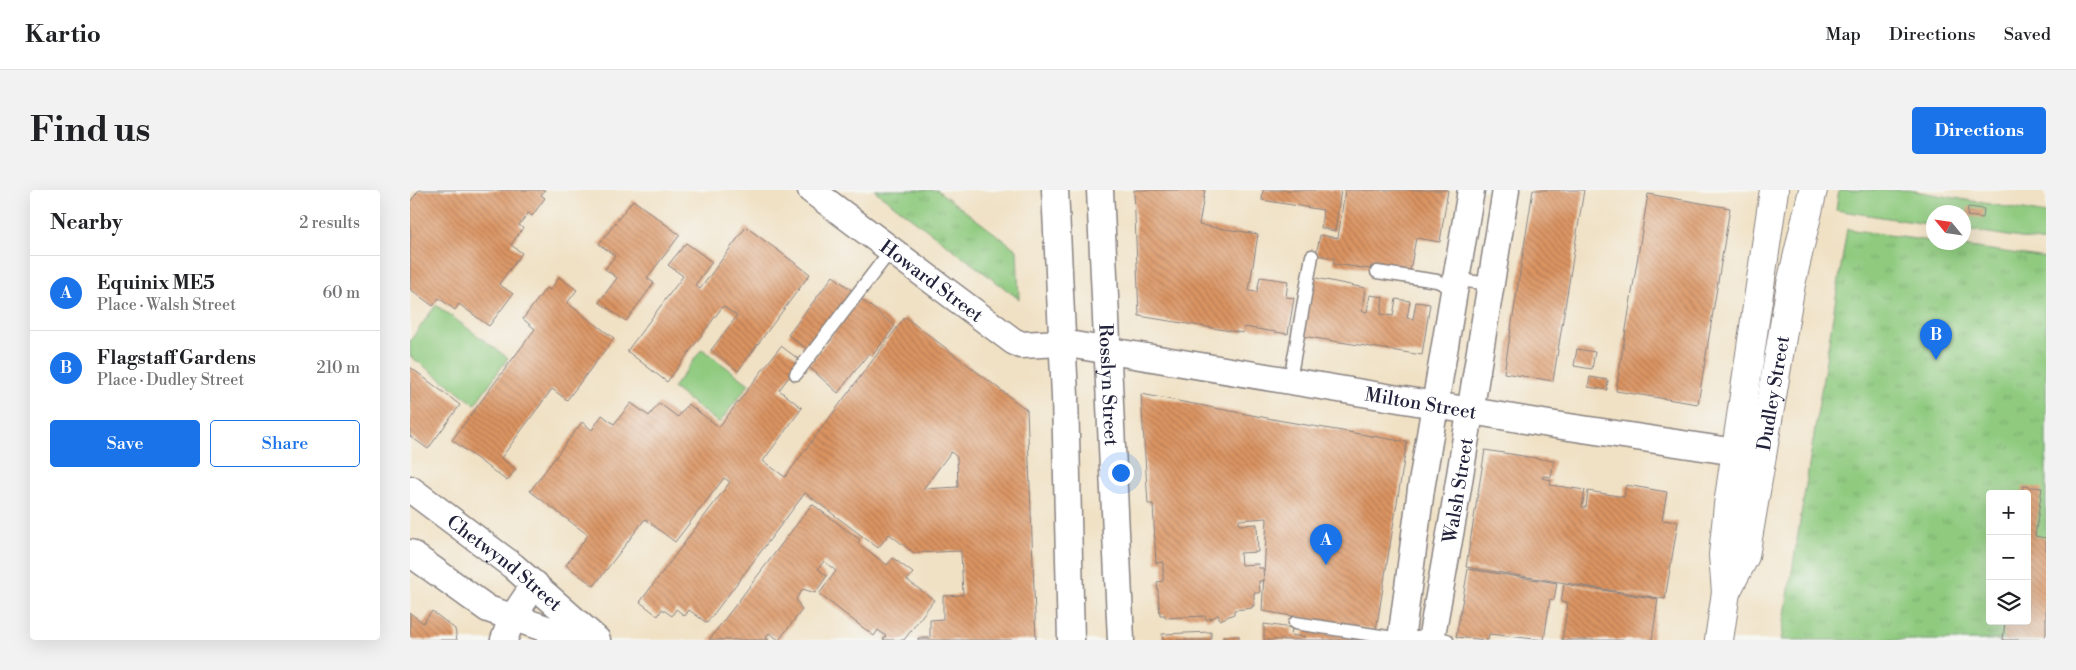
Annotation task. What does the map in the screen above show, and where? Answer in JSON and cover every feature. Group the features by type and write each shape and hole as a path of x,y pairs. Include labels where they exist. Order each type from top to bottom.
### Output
{"main road":[{"name":"Dudley Street","path":"1719,640 1726,592 1723,555 1774,190"},
{"name":"Dudley Street","path":"1726,592 1745,556 1791,284 1813,190"}],"street":[{"name":"Howard Street","path":"812,190 1017,343 1062,343 1106,350"},
{"path":"1055,190 1062,343 1071,640"},
{"name":"Rosslyn Street","path":"1100,190 1121,640"},
{"path":"1470,192 1506,194"},
{"name":"Walsh Street","path":"1401,640 1435,404 1457,280 1470,192"},
{"name":"Walsh Street","path":"1436,639 1506,194"},
{"name":"Milton Street","path":"1106,350 1736,452"},
{"name":"Chetwynd Street","path":"410,488 535,584 565,632"},
{"name":"Chetwynd Street","path":"411,557 479,603 508,629 565,632 597,640"},
{"path":"508,629 535,584"}],"lane":[{"path":"796,374 892,250"},
{"path":"1290,380 1312,256"},
{"path":"1377,272 1436,281 1447,286 1457,280 1492,284"},
{"path":"1295,623 1401,640 1436,639"}],"green space":[{"path":"874,190 937,190 1017,250 1019,299"},
{"path":"1839,190 1909,190 2046,214 2046,242 1971,230 1971,205 1926,205 1926,224 1836,210"},
{"path":"1847,229 1926,241 1926,250 1971,250 1971,247 2046,258 2046,640 1781,640"},
{"path":"436,305 508,358 475,404 410,356 410,341"},
{"path":"702,349 749,384 719,423 673,388"}],"building":[{"path":"419,190 545,190 541,195 545,198 532,216 528,213 519,225 523,228 511,245 522,253 499,284 513,294 489,326 459,304 455,310 439,298 433,306 410,289 410,238 412,236 410,234 410,202"},
{"path":"1134,190 1205,190 1199,225 1258,234 1249,291 1257,292 1260,277 1288,281 1286,297 1294,298 1288,334 1244,327 1243,333 1139,316"},
{"path":"1263,190 1341,190 1335,231 1321,228 1323,210 1262,200"},
{"path":"1345,190 1448,190 1440,242 1416,238 1410,271 1371,266 1370,269 1334,264 1334,258 1316,255 1320,235 1338,238"},
{"path":"1533,190 1584,190 1553,381 1504,373"},
{"path":"1648,194 1730,208 1698,404 1616,391"},
{"path":"633,200 680,235 647,278 654,283 626,321 599,302 617,278 605,269 615,256 599,244"},
{"path":"1971,207 1984,209 1983,218 1971,216"},
{"path":"746,227 810,274 738,371 711,350 737,316 723,306 667,382 627,351 683,276 668,265 686,243 712,262 695,285 700,289"},
{"path":"833,276 853,291 808,350 788,335"},
{"path":"559,277 577,290 567,303 614,338 567,400 552,389 501,458 516,469 507,481 452,440 535,329 523,319 546,288 550,290"},
{"path":"1311,277 1365,288 1362,311 1367,312 1370,295 1383,297 1381,314 1393,316 1396,299 1410,301 1407,318 1413,319 1416,302 1430,304 1422,355 1302,336"},
{"path":"860,298 895,326 872,356 869,353 838,393 808,366"},
{"path":"905,317 1027,410 1036,640 918,640 918,638 930,638 930,620 943,619 943,596 963,595 961,551 914,553 889,534 878,548 805,493 707,623 689,610 685,616 676,609 672,616 662,609 658,616 640,602 730,482 724,478 675,542 645,519 594,586 566,565 588,535 530,491 582,422 592,430 602,415 614,424 631,403 649,416 659,403 678,417 688,404 719,427 781,346 801,361 779,390 802,408 763,461 785,477","holes":["951,452 957,457 958,487 923,489"]},
{"path":"1577,349 1595,352 1592,369 1574,366"},
{"path":"410,367 460,405 428,449 410,436"},
{"path":"1590,377 1608,380 1607,390 1588,387"},
{"path":"1141,394 1407,442 1376,630 1262,611 1264,581 1259,581 1260,593 1254,593 1254,606 1252,608 1234,610 1234,614 1220,620 1218,615 1207,620 1205,616 1165,618 1165,615 1160,615 1157,582 1163,581 1163,562 1156,563 1153,504 1148,504","holes":["1267,518 1264,578 1263,568 1259,568 1258,564 1241,565 1240,553 1258,552 1257,524 1239,525 1239,520"]},
{"path":"1485,450 1554,461 1551,477 1543,476 1542,478 1551,480 1550,485 1585,490 1582,507 1586,507 1588,491 1624,497 1626,485 1667,492 1662,520 1678,522 1665,599 1466,567"},
{"path":"2023,486 2042,488 2035,536 2046,538 2046,640 2003,640 2005,625 2031,625 2031,490 2022,490"},
{"path":"812,504 860,540 858,543 887,565 893,558 913,573 907,580 934,600 904,640 883,640 886,636 878,630 874,636 819,594 836,571 824,561 818,569 827,576 815,593 803,589 796,599 802,610 779,640 769,633 766,638 769,640 709,640"},
{"path":"1468,569 1557,583 1554,600 1550,599 1544,640 1489,634 1488,640 1456,637"},
{"path":"1564,584 1658,599 1652,640 1562,640 1568,603 1561,602"},
{"path":"432,611 455,629 457,640 410,640 410,613 423,623"},
{"path":"1264,624 1292,628 1291,635 1304,637 1305,629 1366,640 1264,640"},
{"path":"1211,632 1211,640 1163,640 1162,634"},
{"path":"1223,636 1239,636 1239,640 1223,640"}],"place":[{"name":"Flagstaff Gardens","path":"1936,360"},
{"name":"Equinix ME5","path":"1326,565"}]}
